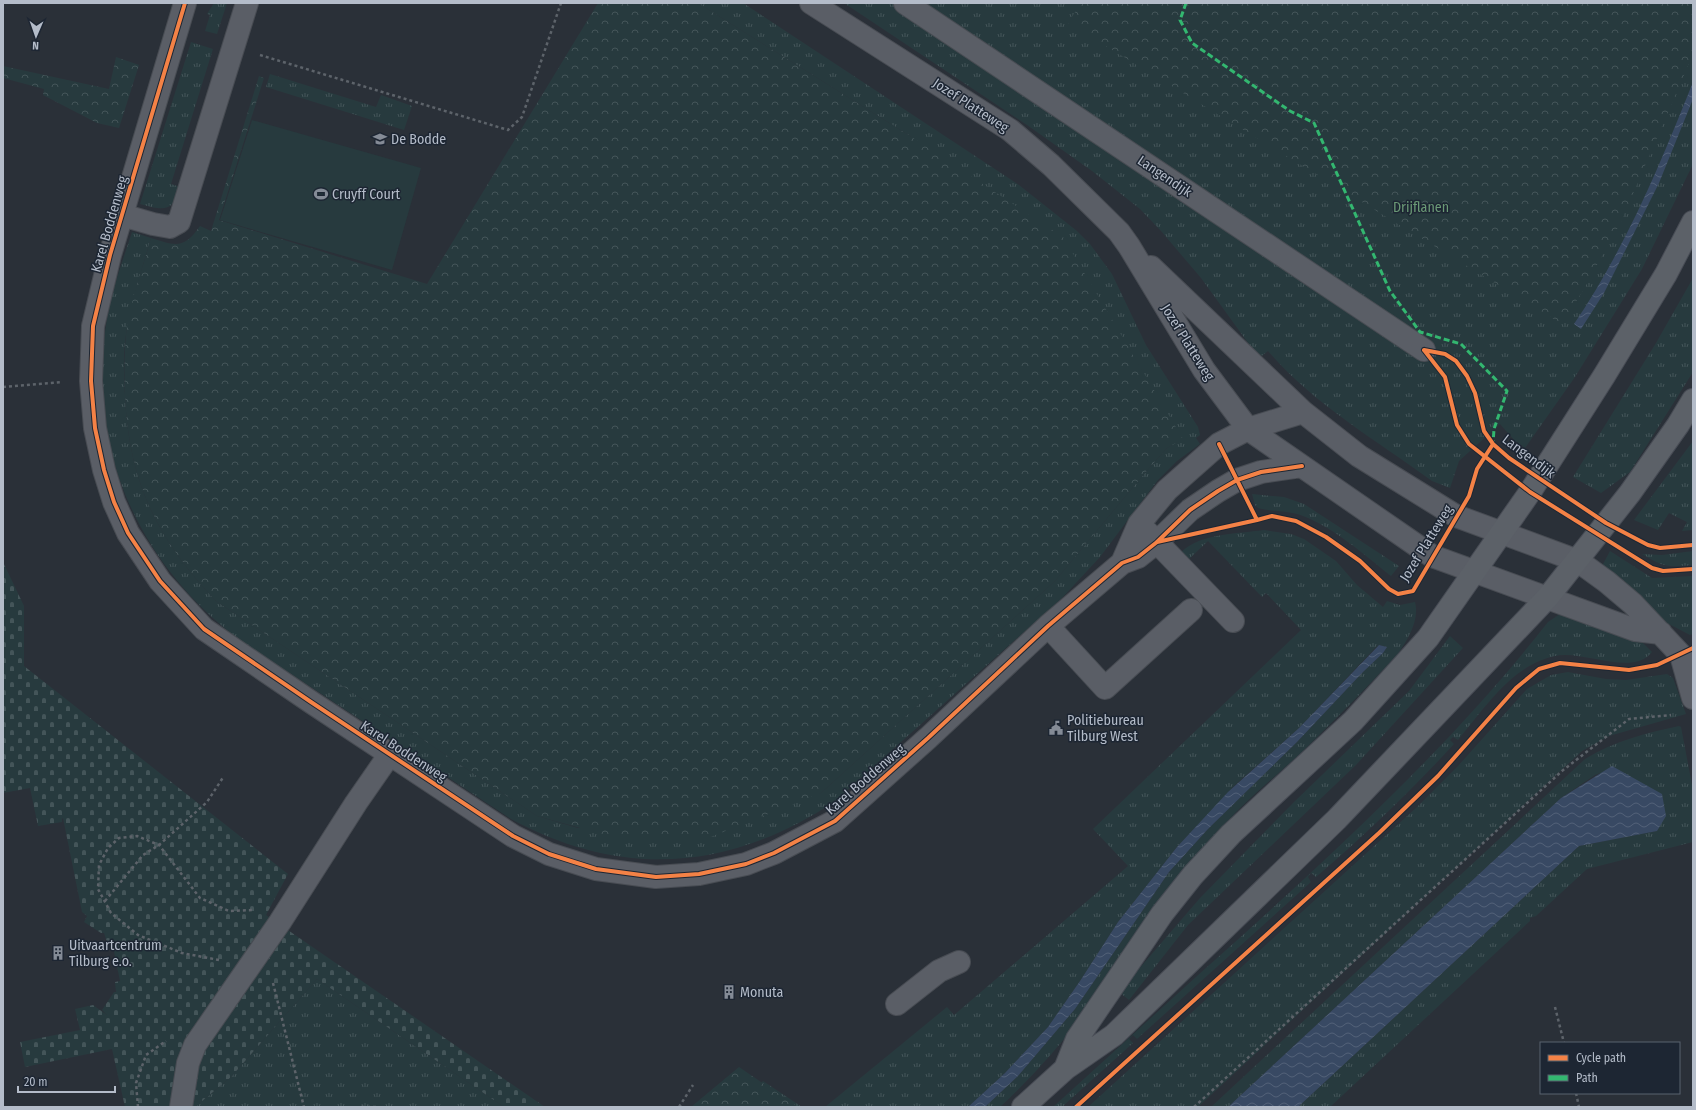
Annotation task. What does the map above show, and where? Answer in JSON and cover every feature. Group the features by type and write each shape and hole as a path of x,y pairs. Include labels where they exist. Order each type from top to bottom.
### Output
{"main road":[{"path":"1065,1068 1077,1039 1162,914 1194,875 1231,834 1353,721 1428,638 1533,487 1604,376 1666,274 1693,222"},
{"path":"1023,1107 1065,1068 1114,1035 1337,820 1548,597 1578,561 1630,493 1678,425 1693,400"}],"street":[{"name":"Karel Boddenweg","path":"185,3 110,255 93,326 91,381 95,428 104,470 114,502 128,533 160,581 204,629 513,836 549,854 596,869 656,877 699,874 746,864 774,853 835,821 928,738 1048,626 1122,563 1138,557 1157,542 1190,510 1218,490 1237,480 1261,472 1302,466"},
{"path":"122,215 153,224 170,227 179,222 247,3"},
{"name":"Jozef Platteweg","path":"811,3 1010,130 1050,165 1119,232 1204,370 1248,429 1432,556 1548,597 1635,630 1661,633"},
{"name":"Langendijk","path":"905,3 1424,350"},
{"name":"Jozef Platteweg","path":"1129,246 1303,412 1359,456 1456,516 1578,561 1607,582 1633,604 1681,655 1686,706"},
{"name":"Karel Boddenweg","path":"1122,563 1139,524 1167,490 1219,444 1248,429 1303,412"},
{"path":"1139,524 1233,621"},
{"path":"1048,626 1105,688 1191,610"},
{"path":"181,1107 188,1063 195,1045 249,967 356,803 390,754"},
{"path":"897,1004 939,972 959,962"}],"path":[{"path":"233,47 508,130 522,117 561,3"},
{"path":"3,387 91,381"},
{"path":"1194,1107 1562,771 1629,719 1686,706"},
{"path":"105,901 144,855 159,845 207,802 224,776"},
{"path":"249,967 182,953 138,935 111,914 98,889 99,865 108,848 119,838 137,836 159,845 200,898 229,911 259,910 293,901"},
{"path":"262,947 304,1107"},
{"path":"1555,1007 1564,1042"},
{"path":"679,1107 693,1085"},
{"path":"1576,1094 1579,1107"},
{"path":"361,1107 377,1107"}],"green space":[{"path":"214,3 227,3 217,34 205,31 210,15 207,14"},
{"path":"598,3 698,3 910,136 1063,237 1183,439 1167,448 1055,581 821,793 708,838 620,839 537,816 216,601 177,555 162,532 150,508 140,482 133,456 128,427 124,369 127,326 151,238 167,243 179,244 189,239 200,226 211,231 259,76 264,78 219,220 427,284"},
{"path":"698,3 743,3 1019,185 1077,231 1090,244 1112,274 1146,345 1198,427 1200,435 1196,438 1200,444 1177,461 1158,480 1100,557 1062,598 834,802 795,825 755,842 715,854 675,859 634,858 594,851 552,838 511,819 241,641 205,611 174,577 148,539 128,500 113,457 104,413 102,366 109,308 132,232 151,238 133,302 125,341 124,375 128,427 133,456 140,482 150,508 162,532 177,555 216,601 537,816 578,828 821,793 1055,581 1167,448 1182,439 1128,347 910,136"},
{"name":"Drijflanen","path":"844,3 1693,3 1693,164 1642,269 1575,377 1525,448 1515,441 1500,424 1459,461 1450,488 1432,481 1325,405 1286,370 1268,351 1259,358 1201,278 1140,209 1092,171 1027,125"},
{"path":"1081,3 1693,3 1693,54 1620,224 1582,292 1562,324 1068,23"},
{"path":"191,42 213,49 171,184 183,188 174,202 166,208 156,208 140,204"},
{"path":"116,57 139,65 119,128 97,123 43,95 44,89 3,78 3,66 109,89"},
{"path":"270,74 376,107 381,95 412,106 404,130 266,87"},
{"name":"Cruyff Court","path":"252,120 421,168 392,270 220,220"},
{"path":"1693,278 1693,372 1630,472 1601,493 1573,477 1656,343"},
{"path":"1693,441 1693,530 1682,531 1687,522 1669,513 1658,530 1634,520"},
{"path":"1252,494 1284,497 1304,504 1399,566 1391,576 1326,527 1298,514 1258,508 1255,505"},
{"path":"1264,530 1291,534 1304,539 1336,561 1357,585 1383,607 1387,601 1400,605 1415,602 1416,616 1412,630 1397,655 1316,738 1228,821 1192,867 1088,1009 1060,1044 1000,1107 985,1107 1018,1076 1075,1009 1169,872 1208,829 1297,742 1362,673 1383,653 1387,647 1379,645 1376,647 1299,728 1235,785 1177,847 1118,922 1048,1027 1005,1073 968,1107 825,1107 947,1007 954,1015 1128,866 1093,829 1301,630 1266,593 1262,597 1208,541 1188,560 1181,552 1199,541 1220,535"},
{"path":"1610,551 1652,578 1693,576 1693,634 1690,635 1667,623 1602,566"},
{"path":"1693,551 1693,565 1677,566 1666,566 1642,554 1662,555"},
{"path":"3,562 24,606 24,666 288,874 266,915 545,1107 504,1107 317,979 231,1077 195,1107 125,1107 112,1049 25,1067 20,1042 80,1030 75,1009 93,1005 107,1015 102,1010 114,992 116,992 115,982 120,981 112,942 107,942 104,933 101,933 84,922 87,916 82,912 63,818 62,822 38,826 30,788 3,793"},
{"path":"1560,614 1641,641 1652,652 1644,659 1620,663 1579,656 1555,656 1526,668 1500,689 1458,740 1453,737 1450,740 1454,744 1438,762 1352,846 1316,877 1311,873 1308,877 1311,882 1137,1039 1133,1035 1129,1039 1133,1043 1062,1107 1053,1107 1325,860 1441,746 1513,665 1548,622"},
{"path":"1450,636 1463,648 1356,765 1188,925 1129,1000 1119,992 1200,898 1294,802 1409,691"},
{"path":"1568,672 1606,679 1626,680 1667,674 1673,678 1686,714 1609,736 1582,751 1198,1107 1088,1107 1417,807 1458,766 1527,689 1551,675"},
{"path":"1679,726 1681,727 1693,790 1693,842 1587,869 1536,916 1530,918 1530,921 1330,1107 1298,1107 1579,846 1656,831 1600,773 1595,775 1561,798 1228,1107 1211,1107 1585,759 1607,747 1630,738"},
{"path":"317,979 504,1107 195,1107 231,1077"},
{"path":"739,1067 798,1107 691,1107"},
{"path":"763,1081 802,1107 791,1107 758,1086"}],"water":[{"path":"1693,82 1693,99 1659,183 1604,293 1581,329 1574,324 1609,266 1640,206 1668,144"},
{"path":"1379,645 1387,647 1383,653 1362,673 1297,742 1208,829 1169,872 1075,1009 1018,1076 985,1107 968,1107 1005,1073 1048,1027 1118,922 1177,847 1228,792 1299,728"},
{"path":"1612,766 1662,794 1666,816 1657,831 1579,846 1298,1107 1228,1107 1561,798"}],"marked path":[{"path":"1186,3 1180,20 1192,43 1290,111 1314,123 1390,291 1420,332 1461,344 1507,391 1494,429 1493,444"}],"cycle path":[{"path":"185,3 110,255 93,326 91,381 95,428 104,470 114,502 128,533 160,581 204,629 513,836 549,854 596,869 656,877 699,874 746,864 774,853 835,821 928,738 1048,626 1122,563 1138,557 1157,542 1190,510 1237,480 1261,472 1302,466"},
{"path":"1424,350 1445,377 1457,425 1469,444 1530,492 1652,568 1663,571 1693,569"},
{"path":"1424,350 1445,354 1456,361 1467,376 1475,393 1484,431 1493,444 1509,458 1606,523 1648,545 1660,548 1693,545"},
{"path":"1219,444 1257,520 1272,516 1296,521 1326,537 1360,561 1389,589 1398,594 1413,591 1469,496 1477,469 1493,444"},
{"path":"1157,542 1257,520"},
{"path":"1076,1107 1379,833 1438,776 1516,688 1539,669 1560,663 1629,670 1657,665 1693,648"}],"place":[{"name":"De Bodde","path":"380,139"},
{"name":"Cruyff Court","path":"321,194"},
{"name":"Politiebureau Tilburg West","path":"1056,728"},
{"name":"Uitvaartcentrum Tilburg e.o.","path":"58,953"},
{"name":"Monuta","path":"729,992"}]}
